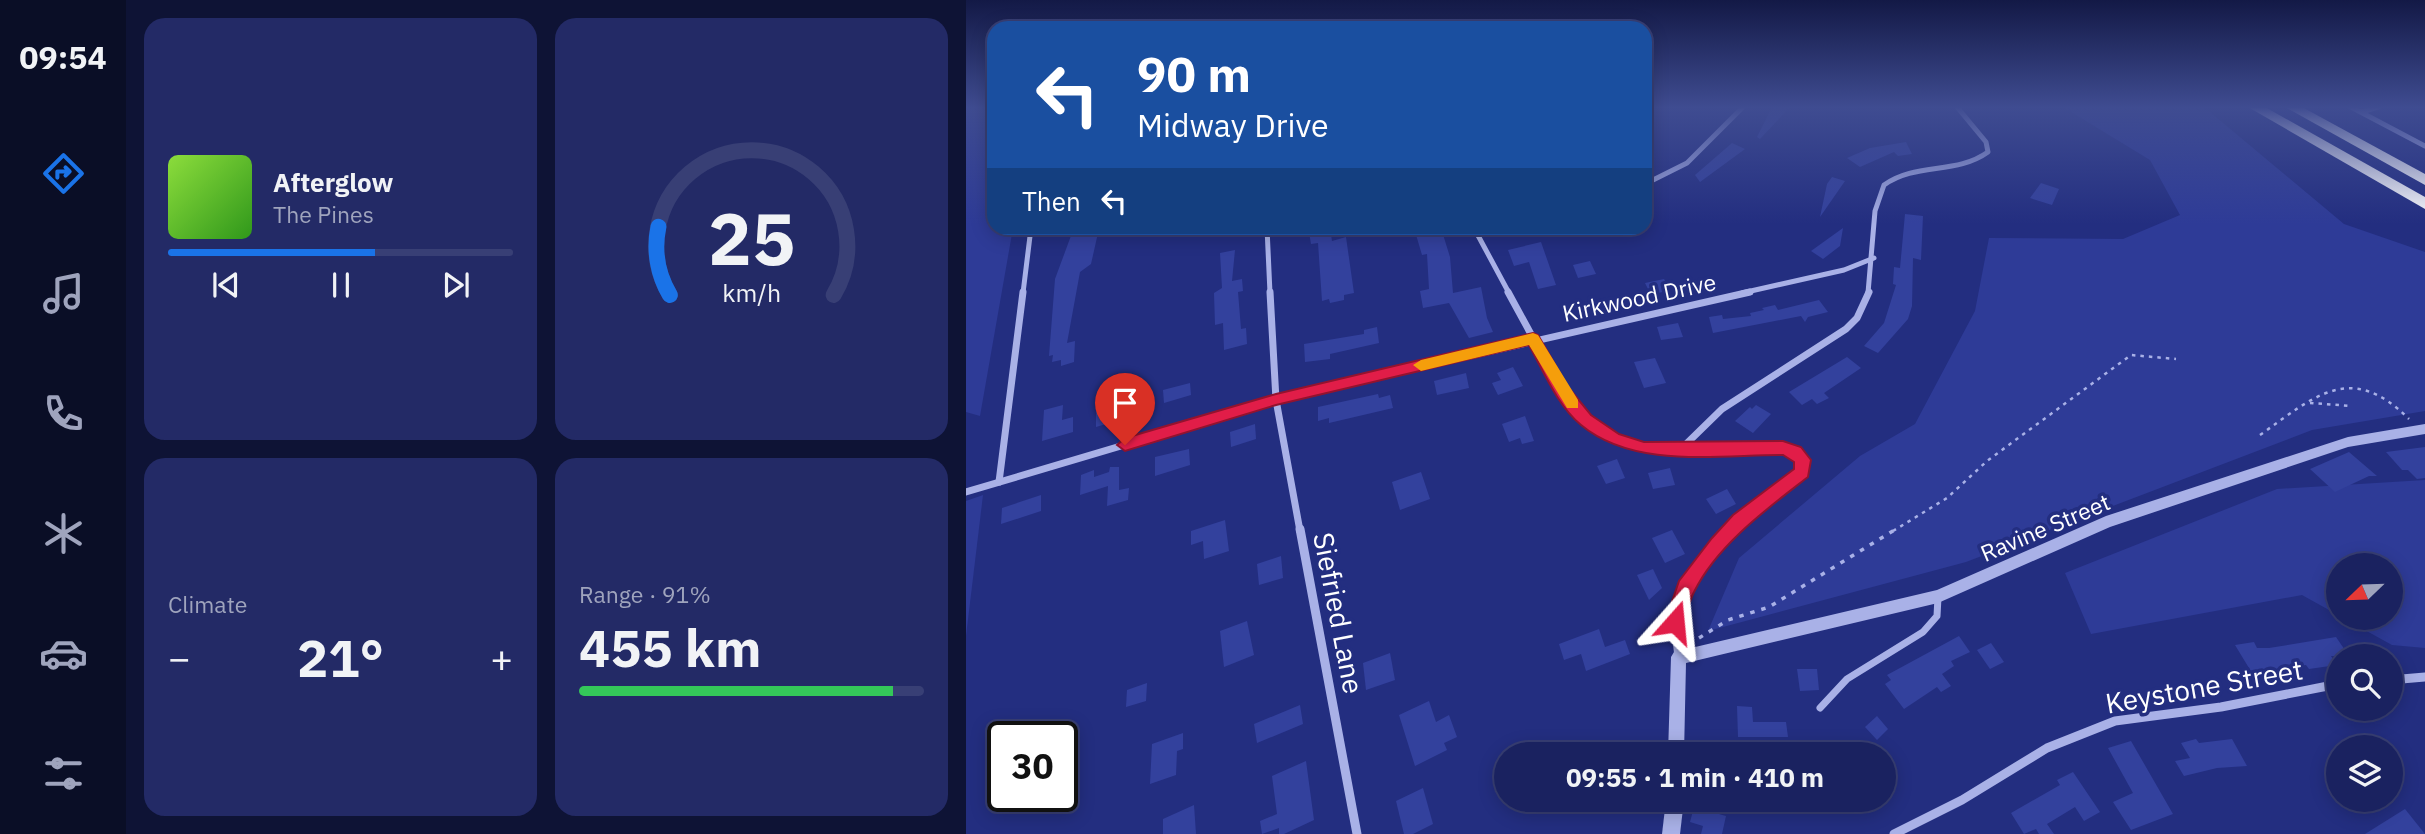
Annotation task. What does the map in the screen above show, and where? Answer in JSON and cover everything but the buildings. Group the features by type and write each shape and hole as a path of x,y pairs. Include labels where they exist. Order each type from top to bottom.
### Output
{"highway":[{"path":"2323,146 2425,204"},
{"path":"2363,146 2425,180"}],"street":[{"path":"1652,181 1675,172 1705,146"},
{"path":"1679,450 1691,434 1726,406 1839,335 1859,317 1871,293 1877,202 1882,187 1896,176 1912,170 1981,159 1987,152 1986,146"},
{"path":"999,482 1030,235"},
{"name":"Siefried Lane","path":"1267,235 1276,400 1357,834"},
{"path":"1478,235 1562,391 1585,419 1614,439 1644,448 1783,448 1795,452 1802,460 1802,472 1740,520 1686,587 1675,622 1679,657 1676,742"},
{"name":"Kirkwood Drive","path":"966,492 1276,400 1533,338 1844,270 1874,258"},
{"name":"Ravine Street","path":"1679,657 1938,596 2106,522 2348,442 2422,429"},
{"path":"2403,679 2425,677"},
{"name":"Keystone Street","path":"1894,834 1962,800 2047,748 2115,720 2221,706 2326,686"},
{"path":"1671,834 1674,812"}],"lane":[{"path":"1820,708 1847,679 1923,632 1937,616 1938,596"}],"path":[{"path":"1679,657 1704,633 1728,620 1769,607 1947,498 1987,461 2131,355 2176,359"},
{"path":"2260,435 2309,403 2343,386 2374,392 2393,401 2422,429"},
{"path":"2309,403 2352,406"}],"shaded area":[{"path":"966,146 987,146 987,235 1012,235 980,416 966,412"},
{"path":"2127,146 2251,146 2344,224 2425,252 2425,411 2312,430 1966,562 1708,631 1739,558 1860,456 1915,424 1975,311 1989,238 2123,239 2180,215 2150,160"},
{"path":"2425,480 2425,648 2390,644 2365,630 2403,630 2403,553 2326,553 2326,608 2302,595 2091,634 2065,573 2277,489"},
{"path":"983,495 966,636 966,501"}],"slow traffic":[{"path":"1421,365 1533,338 1562,391 1573,404"}],"route":[{"path":"1125,445 1276,400 1533,338 1562,391 1585,419 1614,439 1644,448 1679,450 1783,448 1795,452 1802,460 1802,472 1740,520 1718,544 1686,587 1675,622"}]}
